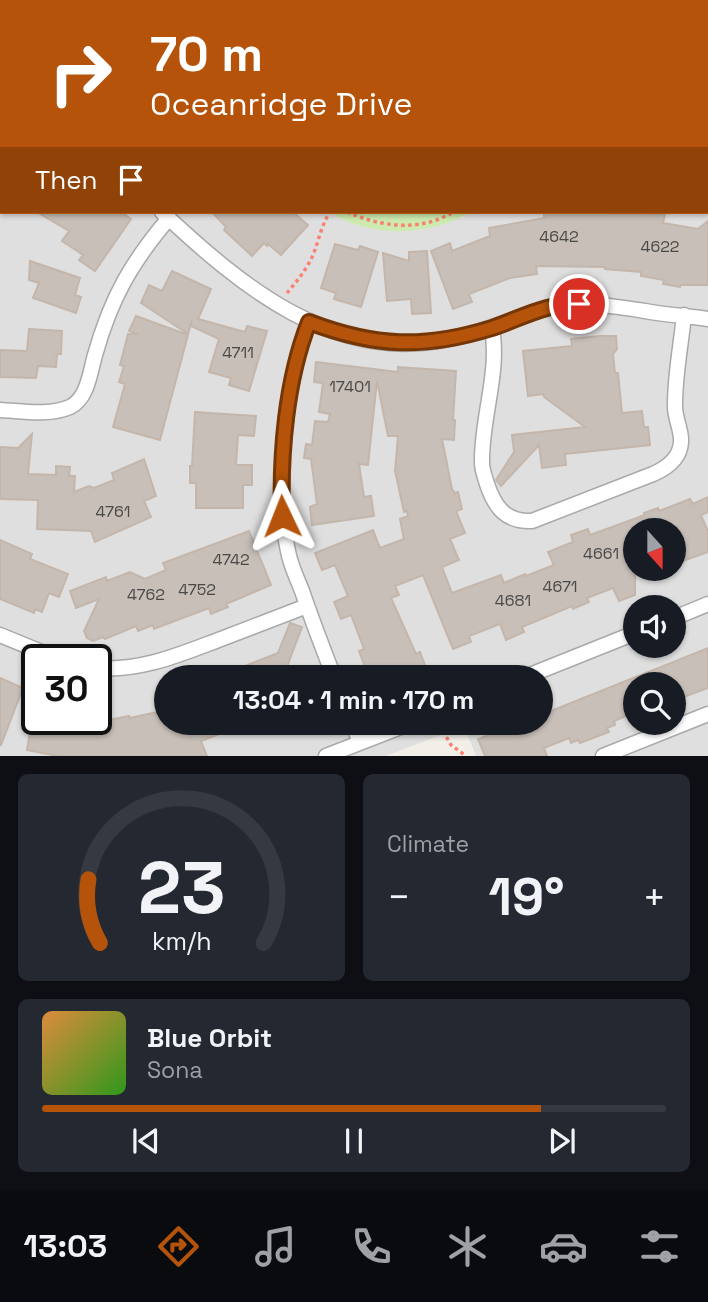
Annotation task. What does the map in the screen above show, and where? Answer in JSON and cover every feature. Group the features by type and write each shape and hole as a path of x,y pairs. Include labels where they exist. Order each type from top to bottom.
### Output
{"street":[{"path":"0,410 55,411 72,406 82,395 105,321 135,260 165,215 217,262 277,306 309,322 368,341 410,344 448,340 492,328 549,307 579,304 614,305 647,312 708,318"},
{"path":"492,328 494,357 482,465 496,505 508,518 519,522 532,521 653,474 667,468 676,457 681,443 674,408 684,315"},
{"path":"309,322 299,347 281,477 282,516 288,553 329,665"},
{"path":"686,613 708,604"},
{"path":"112,669 141,666 173,657 307,606"},
{"path":"0,635 22,644"},
{"path":"553,666 623,638"},
{"path":"603,756 708,714"},
{"path":"357,735 360,742"},
{"path":"326,756 379,735"}],"path":[{"path":"277,306 301,277 313,255 323,223 329,214"},
{"path":"352,214 398,226 442,219 450,214"},
{"path":"445,735 464,755"}],"shaded area":[{"path":"0,214 332,214 341,219 462,218 469,214 708,214 708,756 476,756 468,735 553,735 553,665 154,665 154,735 441,735 386,756 0,756"}],"green space":[{"path":"333,214 468,214 438,226 419,230 382,230 346,221"}],"building":[{"path":"40,214 124,214 131,219 95,271 79,260 83,255 62,241 69,231"},
{"path":"214,214 295,214 308,225 281,255 264,243 252,256 224,230 226,227"},
{"path":"544,214 665,214 663,223 698,229 708,221 708,285 680,287 663,284 664,280 641,276 641,272 605,267 536,266 537,274 510,278 469,294 472,302 453,309 431,251 450,243 452,251 490,236 489,228 544,218"},
{"path":"335,244 358,250 360,246 378,252 361,307 334,299 336,293 321,288"},
{"path":"427,251 431,313 412,314 411,299 387,301 383,253 409,261 409,252"},
{"path":"30,261 80,278 75,295 81,297 76,313 33,298 39,283 29,280"},
{"path":"172,271 211,289 198,319 245,332 247,326 267,331 249,391 229,385 231,378 209,372 219,339 191,326 192,320 188,334 141,303 149,285 162,291"},
{"path":"136,316 188,335 160,440 113,427 125,384 119,382 124,366 120,365 128,334 138,334 129,331"},
{"path":"29,329 62,331 61,354 57,354 56,367 38,366 36,378 0,377 0,350 27,351"},
{"path":"616,336 617,349 613,354 622,413 642,411 644,427 648,427 650,445 565,454 566,465 542,468 539,445 501,486 496,480 514,452 512,435 585,427 543,394 528,396 523,351 572,346 571,339"},
{"path":"316,362 398,372 398,367 456,371 454,440 442,439 452,489 455,493 458,492 462,509 456,511 465,533 450,539 459,560 442,567 452,593 501,575 504,583 554,565 548,552 573,542 571,535 588,529 590,535 623,523 623,581 635,581 635,595 623,595 623,600 619,601 613,588 587,598 589,602 573,609 572,606 522,627 524,632 506,640 500,624 469,636 471,642 453,649 423,575 395,586 399,595 391,598 416,654 420,652 425,665 364,665 359,651 364,649 351,615 341,619 334,602 348,596 335,565 322,570 315,553 373,530 380,548 404,539 400,519 408,516 407,511 404,512 395,471 398,436 388,436 377,381 368,465 359,464 364,497 371,496 374,516 312,525 310,507 317,504 311,459 304,458 306,444 312,445 315,421 328,422 330,414 319,412 323,383 314,382"},
{"path":"195,412 256,416 254,436 238,435 236,465 252,465 252,485 243,485 243,508 196,508 196,483 190,483"},
{"path":"32,434 28,474 56,475 56,466 70,467 69,476 75,476 74,492 114,480 112,473 144,459 156,496 144,501 151,517 95,542 91,531 37,529 38,500 0,499 0,447 18,448"},
{"path":"708,497 708,512 701,515 708,532 708,552 686,560 686,518 637,518 658,508 659,511 690,499 693,504"},
{"path":"249,531 271,585 226,604 228,607 211,614 209,608 154,629 153,625 138,631 136,626 105,639 103,637 93,641 87,638 84,631 99,599 76,608 70,591 106,577 107,581 130,572 145,579 166,570 163,563"},
{"path":"0,540 32,554 30,559 68,574 59,597 49,593 42,612 35,609 34,613 0,599"},
{"path":"290,623 302,627 288,665 248,665 278,653"},
{"path":"708,648 708,688 686,696 686,672 648,672 686,658"},
{"path":"0,678 21,687 21,693 0,745"},
{"path":"623,682 623,717 607,728 609,732 580,743 578,740 571,743 569,738 544,748 547,756 485,756 478,739 488,735 553,735 553,710"},
{"path":"154,713 154,735 217,735 201,741 207,756 57,756 27,750 29,735 112,735 112,719"}],"route":[{"path":"282,516 281,477 286,432 299,347 309,322 368,341 410,344 448,340 492,328 549,307 579,304"}]}
